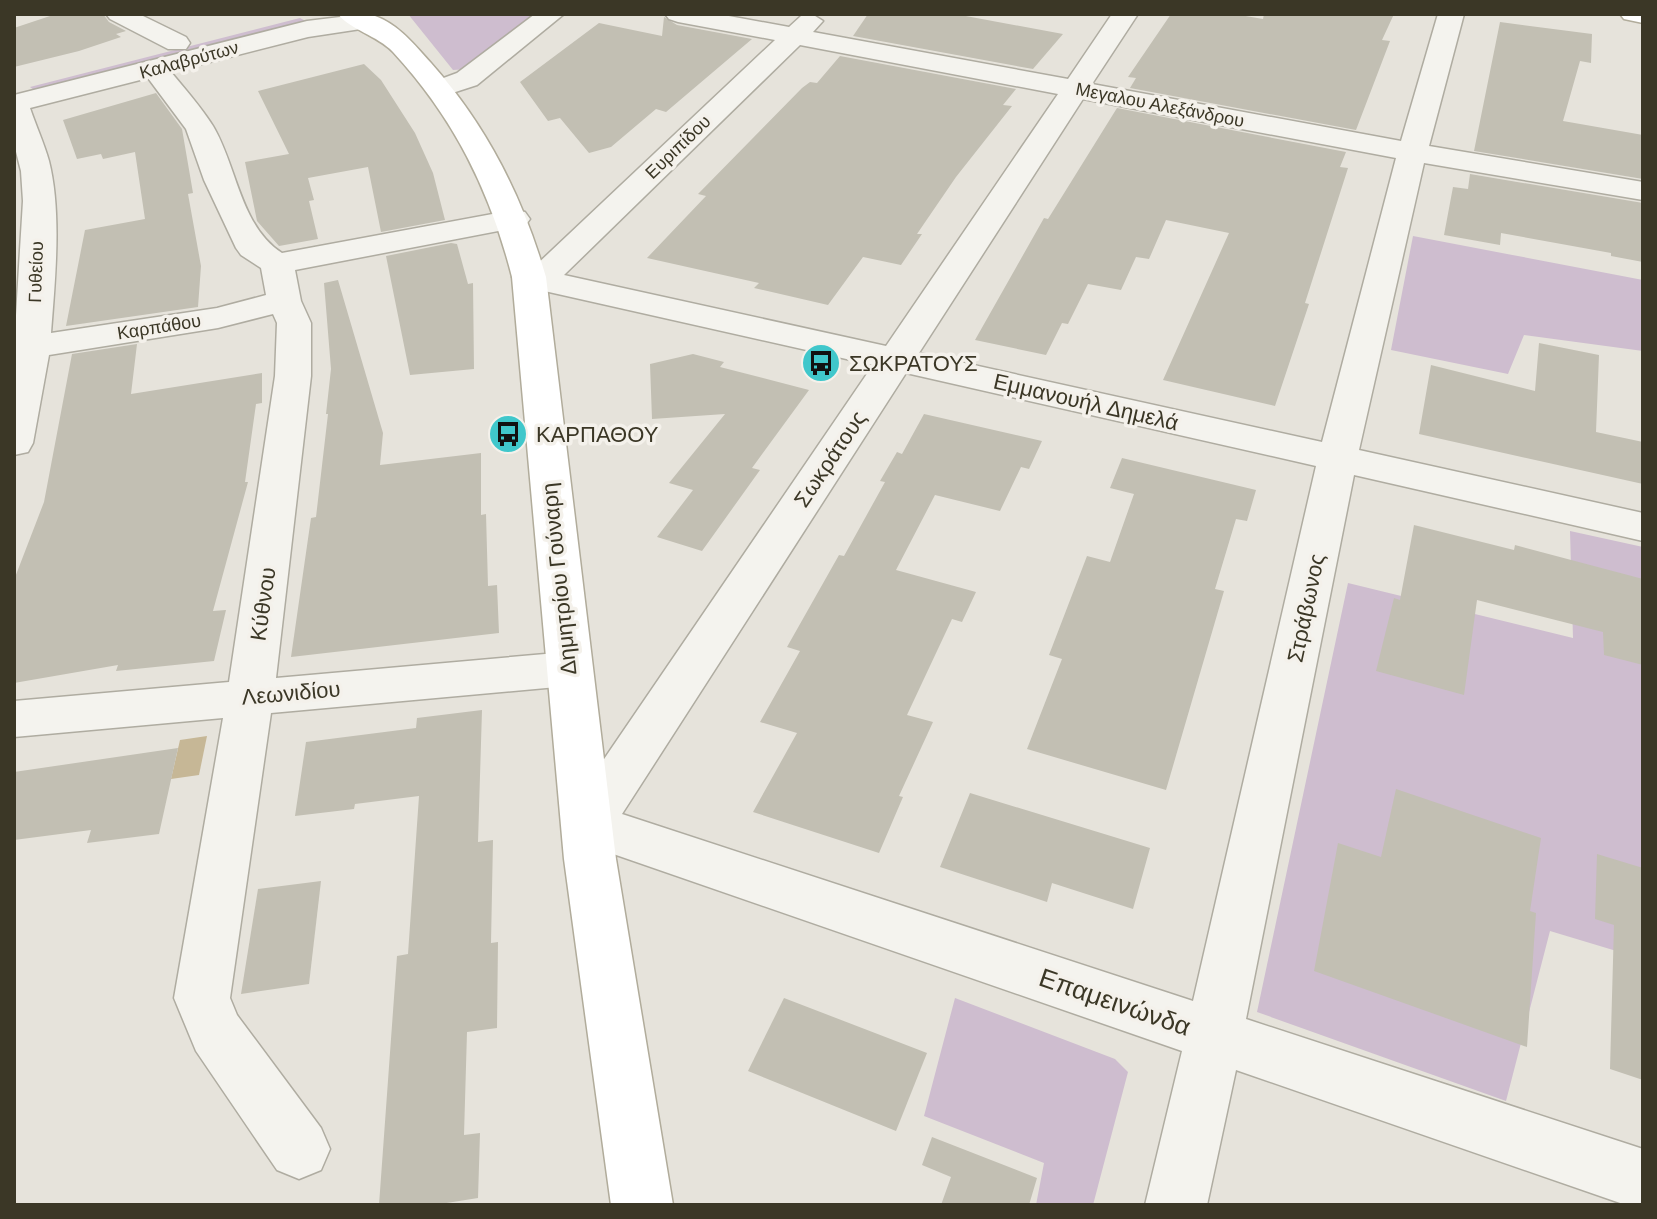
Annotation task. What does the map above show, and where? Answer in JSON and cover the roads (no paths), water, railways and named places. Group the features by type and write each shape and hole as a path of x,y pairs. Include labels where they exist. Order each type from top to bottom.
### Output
{"main road":[{"path":"1633,14 1643,15"},
{"name":"Δημητρίου Γούναρη","path":"358,18 388,34 440,89 477,143 514,219 535,279 568,669 624,1105 642,1205"}],"street":[{"path":"119,14 166,56 252,248 280,282"},
{"name":"Καλαβρύτων","path":"14,104 289,14"},
{"path":"440,89 467,79 551,14"},
{"name":"Μεγαλου Αλεξάνδρου","path":"678,14 1410,152 1643,191"},
{"name":"Ευριπίδου","path":"535,279 817,14"},
{"name":"Σωκράτους","path":"588,824 1125,14"},
{"name":"Στράβωνος","path":"1176,1205 1215,1036 1337,458 1410,152 1451,14"},
{"name":"Καλαβρύτων","path":"14,85 358,18"},
{"name":"Γυθείου","path":"14,104 33,160 38,193 38,276 32,347 23,410 14,443"},
{"name":"Καρπάθου","path":"32,347 218,318 280,282 514,219"},
{"name":"Εμμανουήλ Δημελά","path":"535,279 1643,527"},
{"name":"Κύθνου","path":"280,282 294,323 293,376 250,696 202,998 216,1032 299,1149"},
{"name":"Λεωνιδίου","path":"14,719 568,669"},
{"name":"Επαμεινώνδα","path":"588,824 1643,1180"}],"place":[{"name":"ΣΩΚΡΑΤΟΥΣ","path":"821,363"},
{"name":"ΚΑΡΠΑΘΟΥ","path":"508,434"}]}
